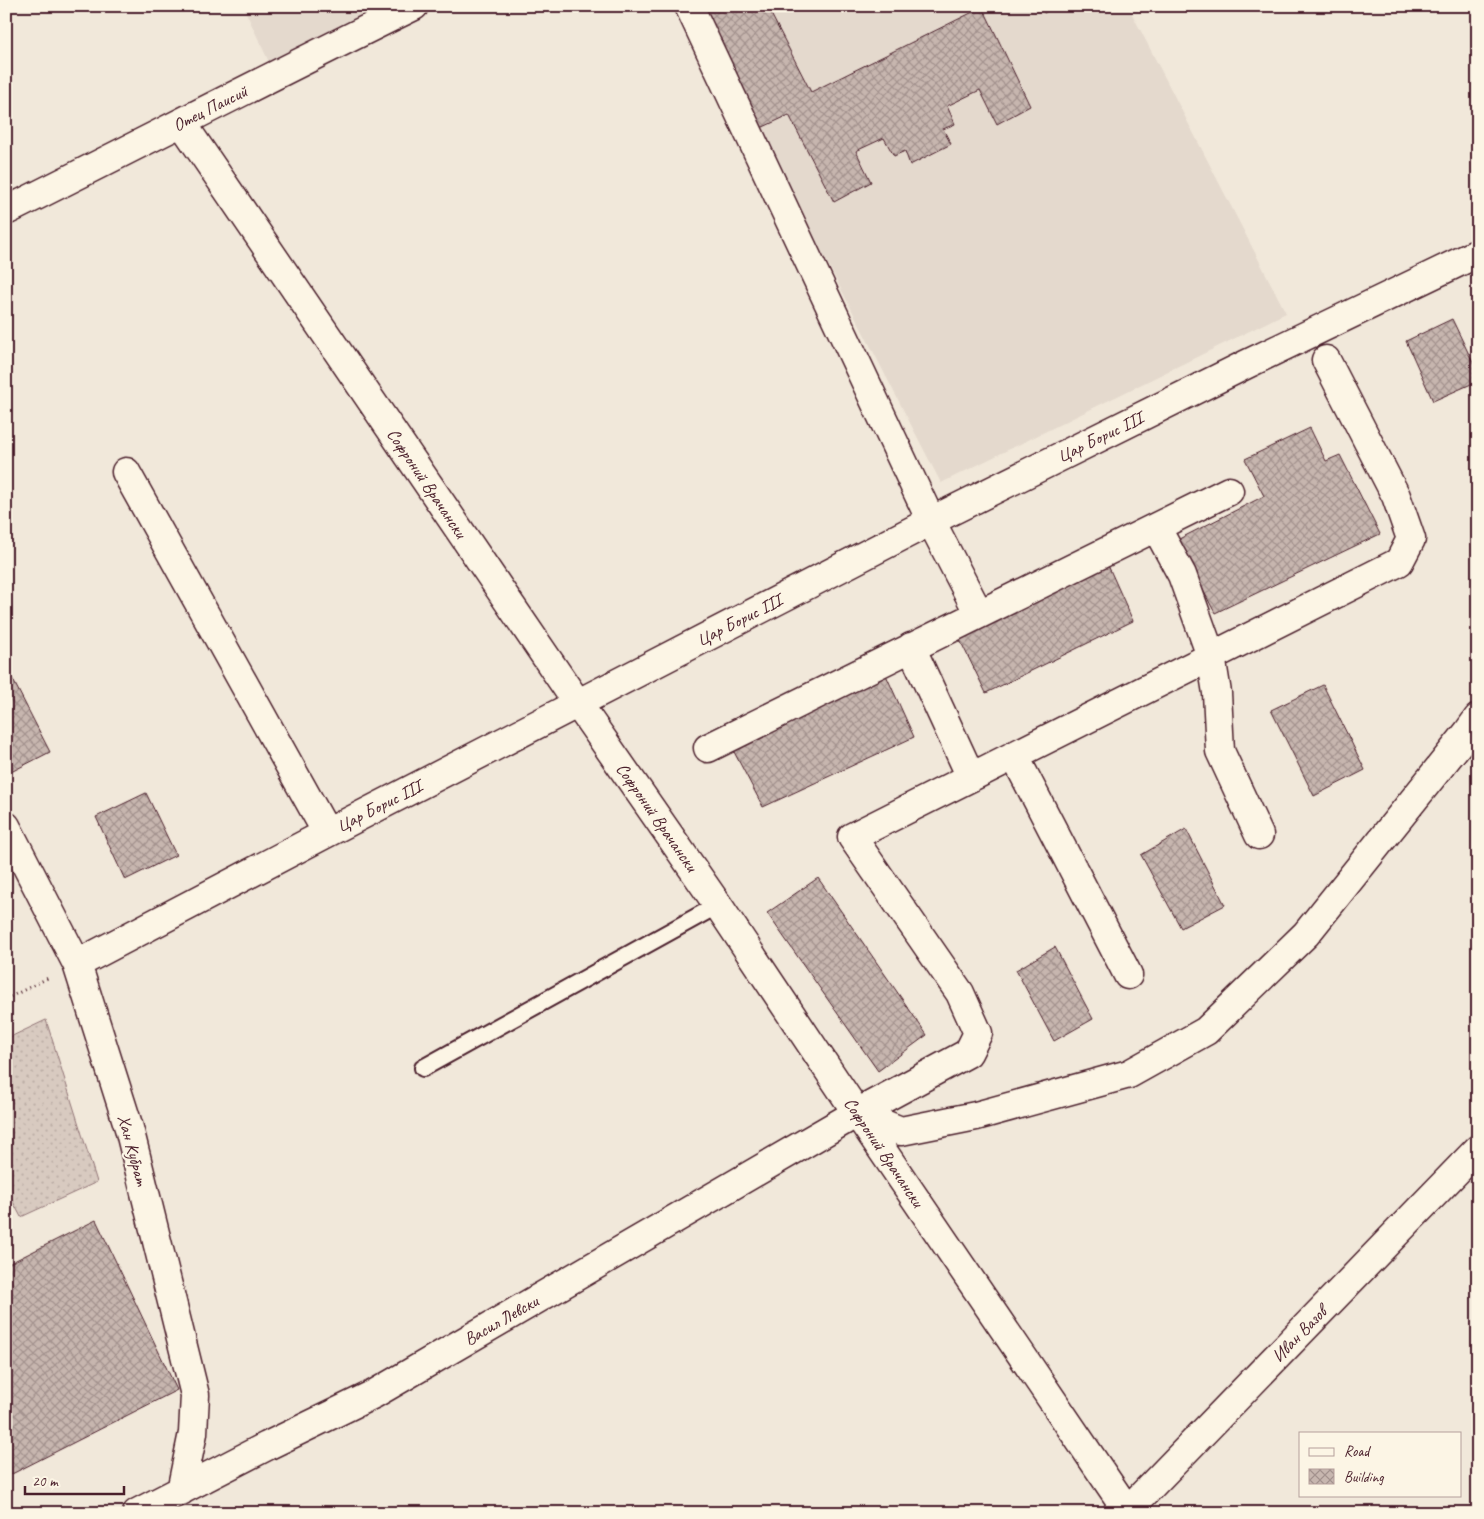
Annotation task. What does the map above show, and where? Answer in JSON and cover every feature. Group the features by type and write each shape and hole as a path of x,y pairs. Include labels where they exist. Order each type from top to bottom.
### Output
{"street":[{"name":"Отец Паисий","path":"6,211 414,6"},
{"path":"690,6 931,520 979,614"},
{"name":"Софроний Врачански","path":"182,123 578,704 718,905 1124,1512"},
{"name":"Цар Борис III","path":"77,964 931,520 1238,368 1478,253"},
{"path":"910,647 971,777 1399,562 1411,539 1396,496 1326,360"},
{"path":"126,472 327,833"},
{"path":"708,748 1229,491"},
{"path":"1156,527 1182,575 1212,656 1217,693 1220,751 1260,835"},
{"path":"857,1113 900,1131 976,1116 1129,1074 1206,1030 1306,934 1478,718"},
{"path":"1014,756 1128,975"},
{"name":"Васил Левски","path":"137,1513 267,1446 374,1394 857,1113 968,1053 978,1033 960,993 852,837 971,777"},
{"name":"Хан Кубрат","path":"6,826 77,964 128,1128 195,1395 193,1433 181,1491"},
{"name":"Иван Вазов","path":"1124,1512 1478,1149"}],"lane":[{"path":"423,1068 718,905"}],"path":[{"path":"6,999 77,964"}],"shaded area":[{"path":"243,6 414,6 275,75"},
{"path":"695,6 1128,6 1286,313 941,483"},
{"path":"46,1020 97,1182 21,1217 10,1196 6,1198 6,1039"}],"building":[{"path":"702,6 767,6 811,92 981,8 986,14 1030,106 997,124 980,90 947,106 955,124 943,129 951,144 910,165 905,151 894,156 884,138 856,151 871,182 834,202 789,115 761,128"},
{"path":"1041,6 1057,6 1044,13"},
{"path":"1452,319 1478,373 1478,381 1433,401 1406,341"},
{"path":"1310,428 1326,461 1340,455 1380,534 1215,613 1177,540 1264,496 1245,459"},
{"path":"1107,563 1133,621 986,693 958,636"},
{"path":"886,675 914,737 763,807 733,750"},
{"path":"12,678 50,752 9,773 6,768 6,681"},
{"path":"1323,685 1365,770 1314,796 1271,710"},
{"path":"146,793 176,855 125,880 96,817"},
{"path":"1186,829 1225,905 1181,928 1141,855"},
{"path":"818,878 927,1035 878,1071 767,913"},
{"path":"1055,947 1093,1019 1054,1041 1016,970"},
{"path":"96,1220 177,1390 6,1477 6,1265"}]}
